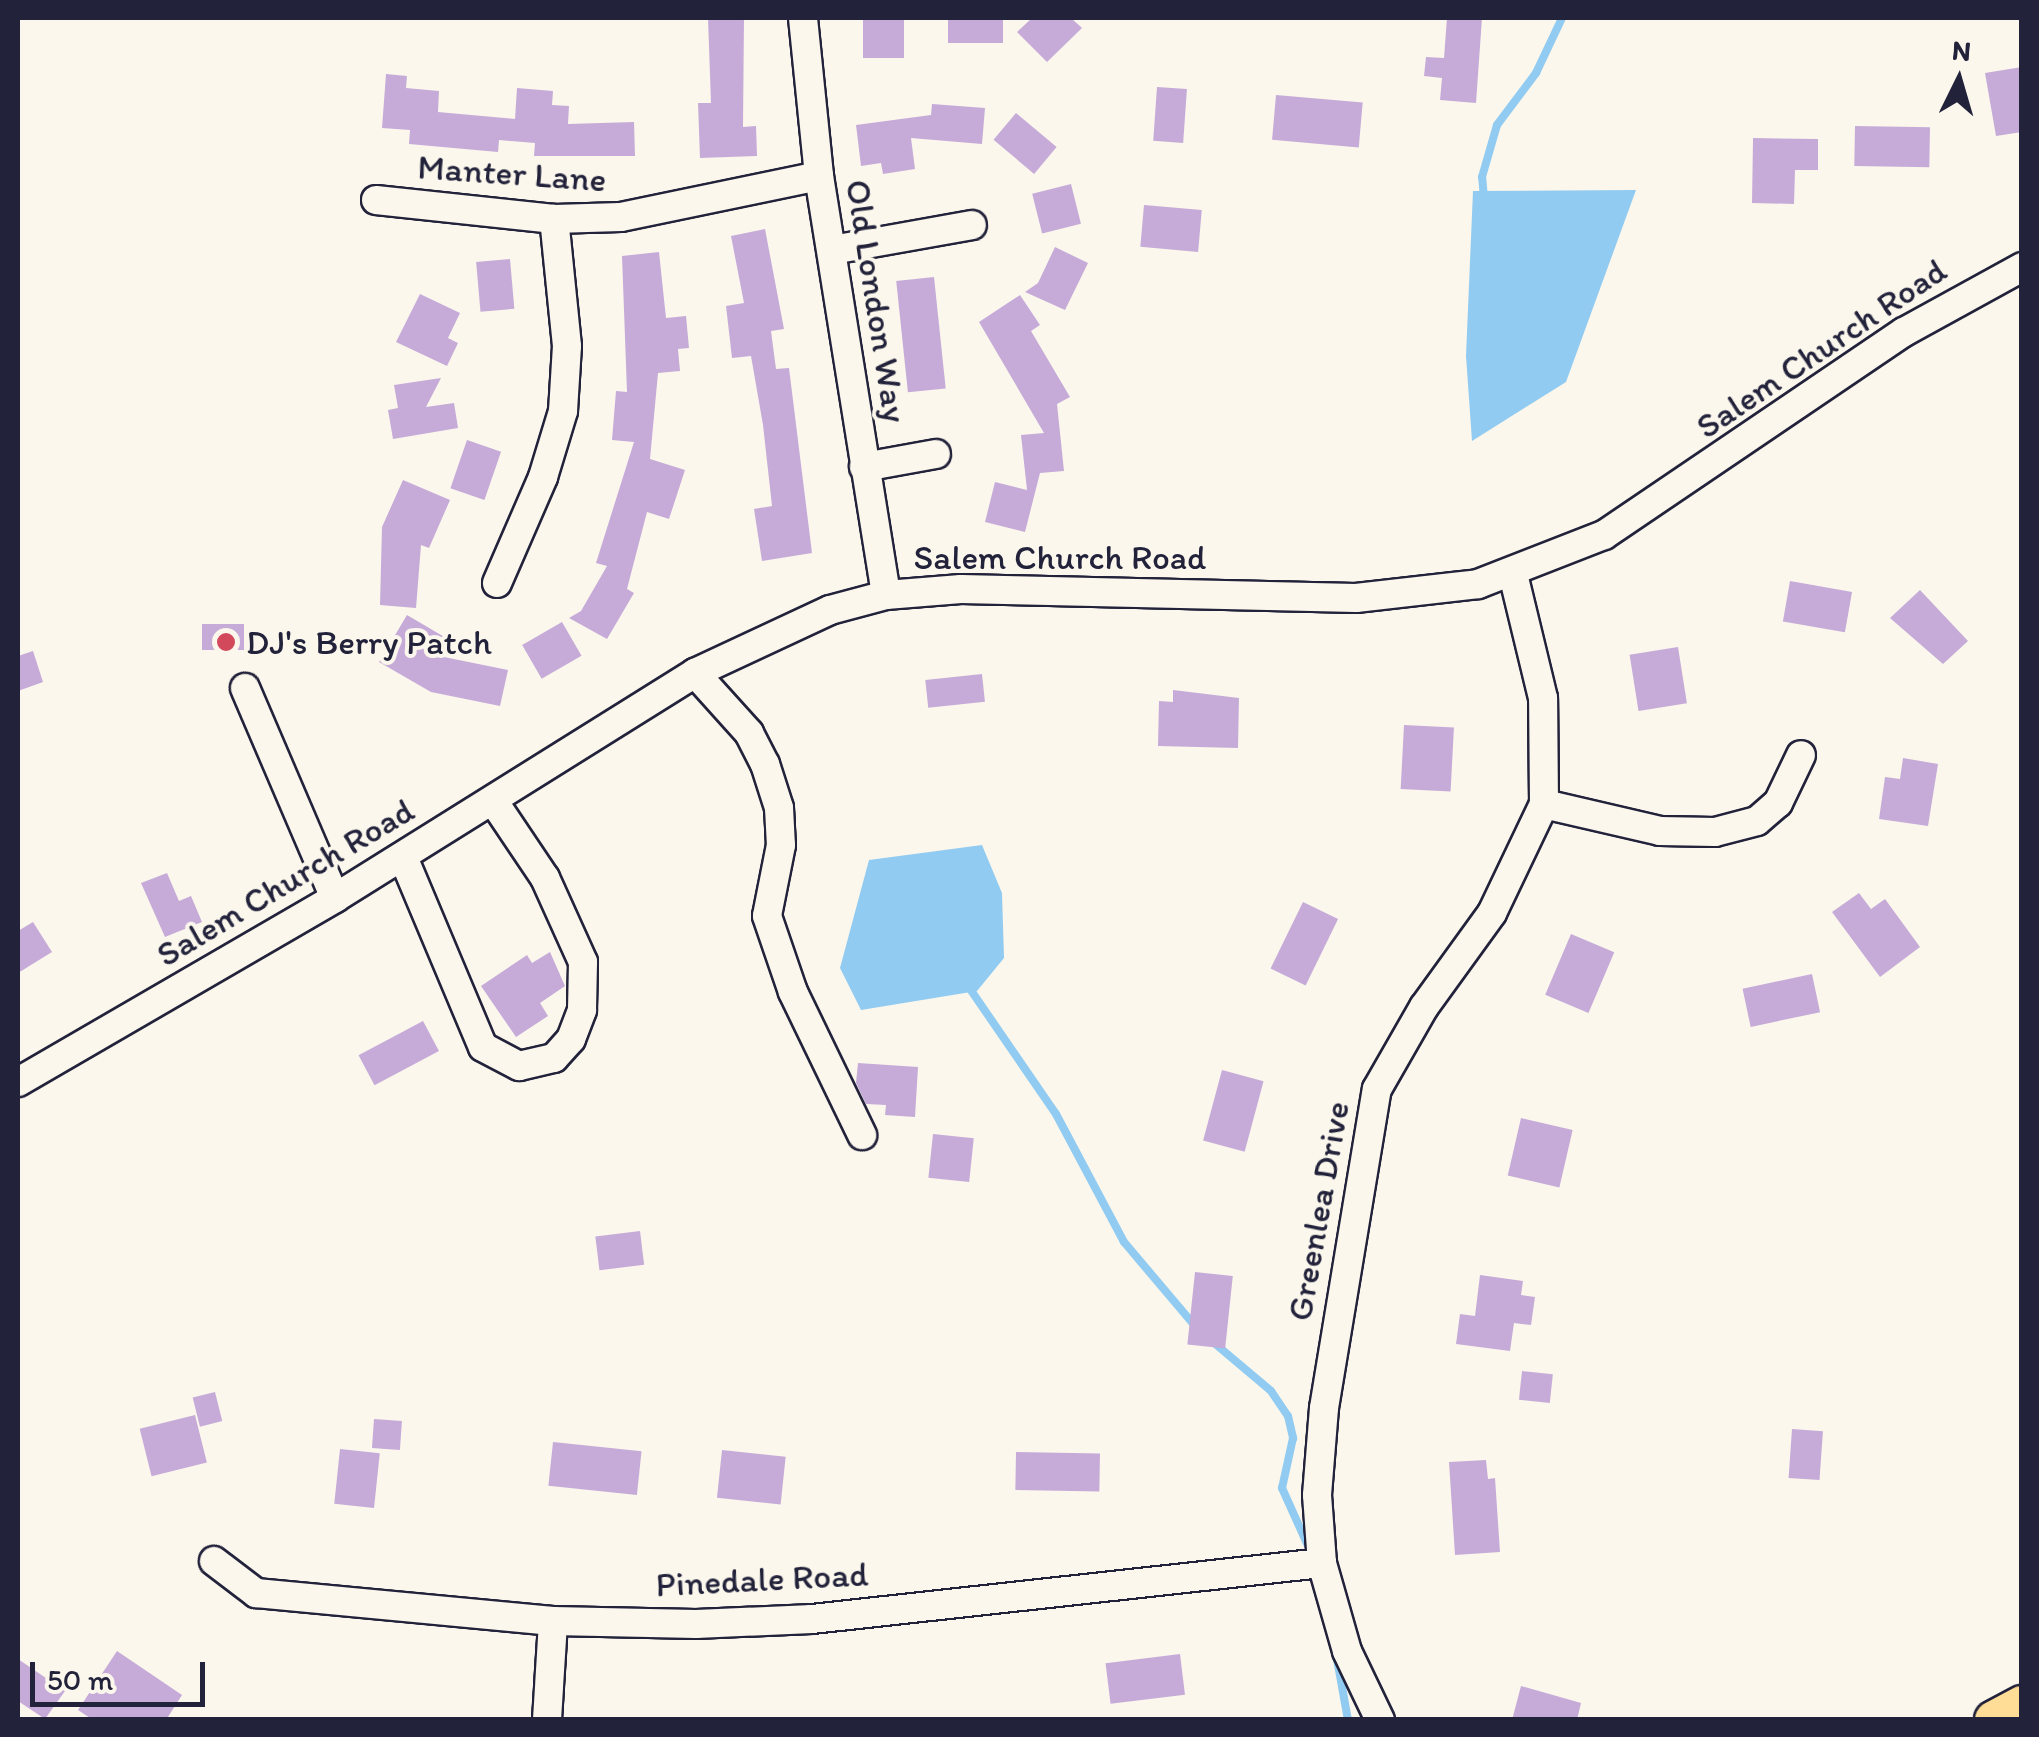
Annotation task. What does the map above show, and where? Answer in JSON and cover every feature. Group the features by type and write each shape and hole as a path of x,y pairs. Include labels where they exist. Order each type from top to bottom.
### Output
{"main road":[{"path":"1994,1720 2022,1705"}],"street":[{"name":"Old London Way","path":"803,18 820,176 886,595"},
{"name":"Manter Lane","path":"376,200 554,220 686,208 820,176"},
{"path":"496,583 543,477 562,411 566,346 554,220"},
{"path":"832,250 972,224"},
{"name":"Salem Church Road","path":"18,1082 494,802 695,673 830,610 886,595 960,588 1375,597 1432,592 1513,574 1604,535 1904,332 2022,267"},
{"path":"864,468 936,454"},
{"name":"Greenlea Drive","path":"1380,1720 1347,1651 1322,1563 1318,1494 1324,1408 1367,1122 1386,1069 1492,913 1544,804 1547,731 1513,574"},
{"path":"695,673 748,734 780,808 781,845 767,916 793,992 862,1135"},
{"path":"246,688 335,898"},
{"path":"1544,804 1660,832 1715,832 1757,821 1778,802 1801,755"},
{"path":"403,856 482,1047 520,1066 554,1058 572,1039 582,1010 583,962 545,878 494,802"},
{"name":"Pinedale Road","path":"214,1561 256,1593 552,1620 812,1619 1322,1563"},
{"path":"547,1720 552,1620"}],"water":[{"path":"1636,190 1566,382 1472,441 1466,356 1473,191"},
{"path":"982,845 1002,893 1004,958 977,991 861,1010 840,968 869,860"}],"building":[{"path":"708,18 744,18 743,127 756,126 757,156 700,158 698,103 711,103"},
{"path":"863,18 904,18 904,58 863,58"},
{"path":"948,18 1003,18 1003,43 948,43"},
{"path":"1032,18 1071,18 1082,28 1047,62 1017,32"},
{"path":"1447,18 1482,18 1476,103 1440,100 1442,78 1424,76 1426,57 1444,58"},
{"path":"2022,67 2022,132 1996,136 1985,73"},
{"path":"386,74 407,76 406,88 439,91 438,112 515,119 517,88 553,91 552,105 569,106 568,124 634,122 635,156 534,156 535,143 499,140 498,152 409,144 410,130 382,128"},
{"path":"1157,87 1187,89 1183,143 1153,141"},
{"path":"1276,95 1363,103 1359,147 1272,140"},
{"path":"932,104 985,108 982,144 911,138 915,169 883,174 881,163 861,166 856,125 931,115"},
{"path":"1016,113 1057,147 1034,174 994,140"},
{"path":"1855,126 1930,127 1929,167 1854,166"},
{"path":"1753,138 1818,139 1818,170 1795,170 1794,204 1752,203"},
{"path":"1071,184 1081,224 1042,233 1032,194"},
{"path":"1144,205 1202,210 1198,252 1140,247"},
{"path":"765,229 784,329 771,331 776,369 789,368 812,553 762,561 754,509 772,506 763,425 751,356 732,358 726,306 744,303 731,236"},
{"path":"1055,247 1088,263 1065,310 1025,292 1038,283"},
{"path":"659,252 666,318 686,316 689,348 678,349 680,371 658,373 650,459 685,470 669,519 647,512 627,589 634,593 607,639 569,618 581,611 607,566 596,563 634,442 612,440 616,391 627,392 622,256"},
{"path":"510,259 514,309 480,312 476,262"},
{"path":"934,277 946,388 908,392 896,281"},
{"path":"420,294 460,313 448,338 458,343 447,366 396,342"},
{"path":"1020,295 1040,325 1031,331 1070,397 1057,404 1064,471 1040,473 1025,532 985,522 995,482 1027,490 1021,435 1044,433 979,322"},
{"path":"441,378 426,407 454,403 458,428 393,439 388,410 398,408 394,385"},
{"path":"467,440 501,452 484,500 450,488"},
{"path":"403,480 450,500 429,548 421,545 416,608 380,605 382,527"},
{"path":"1790,581 1852,592 1845,632 1783,621"},
{"path":"1920,590 1968,641 1943,664 1890,618"},
{"path":"407,615 453,642 444,657 508,670 500,706 431,692 379,662"},
{"path":"562,622 582,656 542,679 522,645"},
{"path":"202,624 244,624 244,650 202,650"},
{"path":"1678,647 1687,703 1639,711 1630,655"},
{"path":"33,651 43,682 18,691 18,656"},
{"path":"982,674 985,702 928,708 925,680"},
{"path":"1173,690 1239,698 1238,748 1158,746 1159,701 1173,702"},
{"path":"1404,725 1454,728 1451,792 1401,789"},
{"path":"1903,758 1938,764 1928,826 1879,819 1885,777 1900,779"},
{"path":"167,873 179,901 191,896 202,922 165,937 141,883"},
{"path":"1859,893 1871,909 1885,899 1920,947 1880,977 1832,912"},
{"path":"1303,902 1338,919 1306,986 1271,969"},
{"path":"33,922 52,952 18,973 18,931"},
{"path":"1571,934 1614,952 1588,1013 1545,995"},
{"path":"550,952 565,986 540,1003 548,1016 516,1037 481,986 527,955 532,963"},
{"path":"1812,974 1820,1012 1751,1027 1743,989"},
{"path":"423,1021 439,1051 375,1085 359,1055"},
{"path":"858,1063 918,1067 915,1117 885,1115 886,1105 866,1104 856,1083"},
{"path":"1222,1070 1264,1081 1245,1152 1203,1141"},
{"path":"1521,1118 1573,1130 1559,1187 1508,1175"},
{"path":"933,1134 974,1138 969,1182 928,1178"},
{"path":"640,1231 644,1265 599,1270 595,1236"},
{"path":"1195,1272 1233,1276 1225,1349 1187,1345"},
{"path":"1480,1275 1523,1281 1521,1295 1535,1297 1531,1325 1514,1323 1510,1351 1456,1344 1460,1314 1475,1316"},
{"path":"1522,1371 1553,1374 1550,1403 1519,1400"},
{"path":"215,1392 222,1421 200,1427 193,1398"},
{"path":"195,1415 207,1463 152,1476 140,1429"},
{"path":"374,1419 402,1421 400,1450 372,1448"},
{"path":"1792,1429 1823,1431 1820,1480 1789,1478"},
{"path":"553,1442 642,1451 637,1495 548,1486"},
{"path":"340,1449 380,1453 374,1508 334,1504"},
{"path":"722,1450 786,1457 781,1504 717,1498"},
{"path":"1016,1452 1100,1453 1099,1491 1015,1490"},
{"path":"1486,1460 1488,1479 1495,1478 1500,1552 1455,1555 1449,1462"},
{"path":"117,1651 182,1695 166,1720 93,1720 78,1710"},
{"path":"1180,1654 1185,1695 1111,1704 1106,1663"},
{"path":"18,1659 65,1691 45,1719 18,1701"},
{"path":"1521,1686 1581,1703 1577,1720 1512,1720"}],"waterway":[{"path":"1484,198 1482,177 1497,125 1536,73 1562,18"},
{"path":"968,986 1056,1114 1124,1242 1195,1326"},
{"path":"1213,1342 1271,1391 1288,1416 1293,1438 1282,1488 1309,1548"},
{"path":"1337,1659 1348,1720"}],"place":[{"name":"DJ's Berry Patch","path":"226,642"}]}
